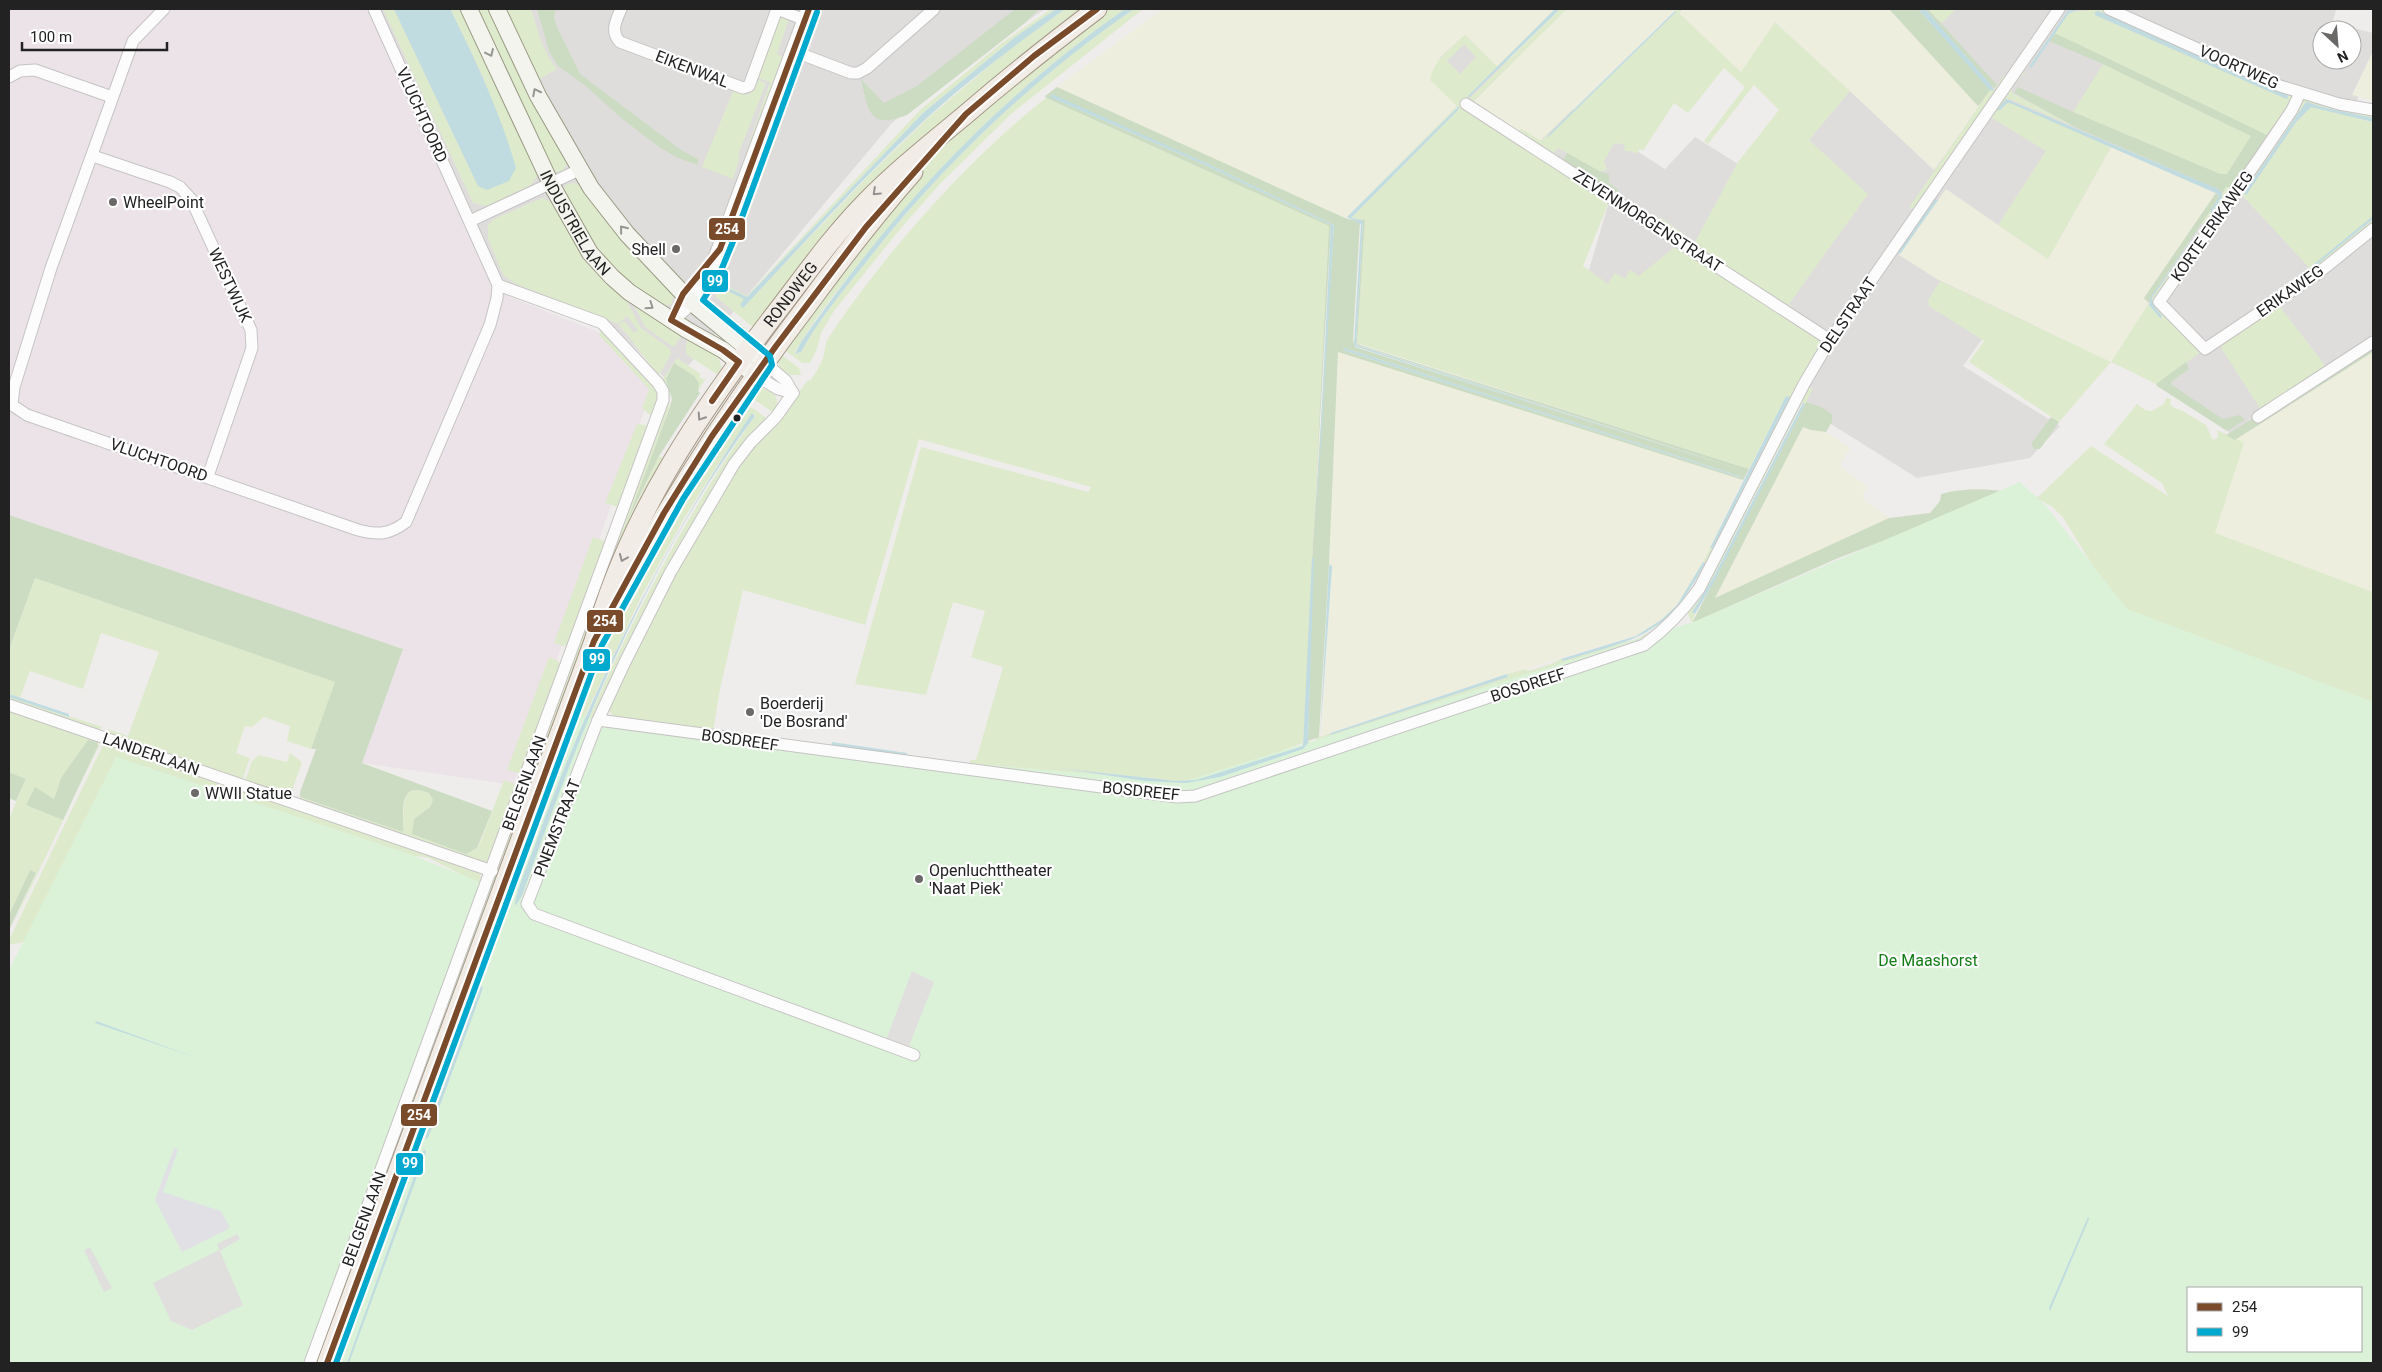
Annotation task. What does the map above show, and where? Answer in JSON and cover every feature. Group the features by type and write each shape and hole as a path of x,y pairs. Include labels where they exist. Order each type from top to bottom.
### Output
{"main road":[{"name":"INDUSTRIELAAN","path":"469,9 551,184 590,253 612,278 629,292 723,350 744,356"},
{"name":"INDUSTRIELAAN","path":"497,9 532,84 579,170 627,234 744,356 760,368"},
{"name":"RONDWEG","path":"327,1363 594,641 613,582 652,495 744,356 831,242 863,205 909,161 1034,56 1097,9"},
{"name":"RONDWEG","path":"594,641 610,615 664,513 712,436 760,368 866,227 966,114"}],"street":[{"name":"VLUCHTOORD","path":"164,9 133,41 51,268 14,387 10,406 27,415 208,476 358,530 372,533 394,531 406,522 490,325 497,298 498,285 374,9"},
{"name":"EIKENWAL","path":"621,9 613,29 615,37 620,42 743,88 749,86 777,9 807,14"},
{"path":"793,52 851,73 858,73 867,68 934,9"},
{"name":"DELSTRAAT","path":"1660,634 1684,610 1700,589 1804,384 1830,340 2059,9"},
{"name":"VOORTWEG","path":"2109,9 2300,93 2373,110"},
{"path":"672,320 687,298 712,269 807,14"},
{"path":"9,78 20,71 35,70 112,97"},
{"name":"KORTE ERIKAWEG","path":"2205,349 2158,302 2292,110 2300,93"},
{"name":"ZEVENMORGENSTRAAT","path":"1466,104 1830,340"},
{"name":"WESTWIJK","path":"93,156 180,187 191,200 251,330 252,348 208,476"},
{"path":"470,221 579,170"},
{"name":"ERIKAWEG","path":"2205,349 2317,274 2373,229"},
{"name":"BELGENLAAN","path":"310,1363 492,871 663,400 663,391 658,383 602,323 498,285"},
{"path":"2258,417 2373,342"},
{"name":"PNEMSTRAAT","path":"760,368 778,389 793,394 776,417 740,456 670,573 598,720 527,904 534,914 914,1055"},
{"name":"BOSDREEF","path":"598,720 1177,798 1195,796 1616,655 1644,644 1660,634"},
{"name":"LANDERLAAN","path":"9,705 492,871"}],"shaded area":[{"path":"9,9 377,9 508,296 606,335 652,389 513,785 362,763 402,648 9,522"},
{"path":"378,9 1045,9 974,56 892,123 672,385 611,324 504,284"},
{"path":"1162,9 1555,9 1497,67 1465,35 1440,57 1457,106 1345,218 1057,87"},
{"path":"1567,9 1676,9 1540,141 1522,129 1515,132 1471,104"},
{"path":"1683,9 1889,9 1978,106 1934,170 1776,22 1741,72 1678,13"},
{"path":"1948,9 2336,9 2334,20 2312,20 2312,70 2362,70 2362,30 2373,33 2373,59 2348,124 2373,222 2373,347 2230,433 2159,378 2197,341 2142,297 1983,338 1963,366 2060,426 2030,458 1917,478 1804,407 1819,346 1636,291 1586,280 1611,195 1409,78 1465,33 1497,53 1585,118 1665,169 1695,137 1743,167 1860,193 1808,139 1848,88 1935,168 1981,105 1919,37"},
{"path":"2373,51 2373,101 2352,95"},
{"path":"2111,147 2216,193 2144,298 2149,303 2111,362 1937,279 1899,255 1946,189 2048,259"},
{"path":"1338,352 1743,480 1692,585 1664,619 1641,634 1501,676 1321,736 1332,567 1329,564"},
{"path":"2373,352 2373,592 2214,533 2244,444 2235,440"},
{"path":"1803,426 1811,430 1826,432 1850,448 1841,463 1842,468 1868,487 1863,493 1864,500 1889,518 1715,599"},
{"path":"912,971 934,982 908,1049 886,1040"},
{"path":"174,1148 178,1150 163,1192 221,1211 230,1228 182,1252 155,1200"},
{"path":"237,1234 240,1239 220,1251 243,1305 192,1330 171,1321 153,1283 219,1250 217,1244"},
{"path":"90,1247 112,1288 104,1292 84,1250"}],"green space":[{"path":"383,9 394,9 478,186 484,79 450,9 463,9 538,175 530,186 487,206 473,203"},
{"path":"474,9 492,9 568,162 563,171 553,172"},
{"path":"502,9 531,9 544,48 557,69 536,81"},
{"path":"537,9 556,9 554,17 557,27 580,74 681,150 698,159 698,165 678,158 659,147 620,117 586,86 558,66 549,51"},
{"path":"1015,9 1039,9 1025,23 907,115 885,120 878,119 872,115 861,79 884,103 917,86"},
{"path":"1051,9 1056,9 1014,38 923,113 747,297 726,290 745,299 743,307 870,174 929,117 1007,51 1065,9 1087,9 1009,66 754,328 715,296 714,292 720,282 747,296 920,110 1002,43"},
{"path":"1105,9 1126,9 1054,63 1021,91 958,151 899,216 840,288 812,326 795,352 796,354 801,352 846,286 923,194 955,160 1023,95 1059,65 1134,9 1143,9 1011,114 940,184 901,228 834,311 821,333 817,349 810,363 802,363 779,346 912,179 973,116"},
{"path":"1555,9 1468,97 1470,98 1560,9 1567,9 1471,104 1609,202 1583,266 1608,284 1615,273 1625,279 1630,270 1639,276 1677,245 1820,337 1823,344 1699,583 1671,620 1632,646 1317,752 1316,738 1508,677 1507,674 1526,669 1528,671 1551,664 1562,658 1562,660 1637,639 1652,631 1689,594 1705,564 1703,562 1711,547 1713,548 1766,444 1786,396 1749,469 1357,343 1365,220 1351,218 1459,109 1459,106 1345,218 1457,106 1430,80 1435,66 1448,50 1465,35 1497,66","holes":["1464,44 1476,57 1460,74 1447,61"]},
{"path":"1676,9 1683,9 1679,13 1741,72 1775,22 1850,91 1809,140 1868,194 1789,304 1793,308 1791,311 1660,225 1660,217 1695,242 1738,162 1779,110 1754,85 1708,144 1704,141 1745,87 1724,68 1688,113 1674,103 1643,151 1640,149 1636,154 1631,151 1624,151 1625,145 1616,143 1613,145 1604,161 1607,170 1599,171 1558,148 1552,156 1515,132 1522,129 1541,141","holes":["1674,11 1676,12 1547,138"]},
{"path":"1889,9 1918,9 1990,90 1978,106"},
{"path":"1925,9 1928,9 1997,85 1994,88"},
{"path":"1928,9 1956,9 1942,23"},
{"path":"2087,9 2101,9 2286,90 2291,95 2287,114 2156,302 2197,344 2201,352 2156,384 2111,362 2149,303 2161,319 2163,318 2153,305 2152,298 2204,225 2202,223 2210,211 2213,212 2226,187 2235,186 2268,136 2054,33 2070,13 2087,11","holes":["2098,11 2285,93 2288,97 2287,99 2095,15 2095,12"]},
{"path":"782,16 789,19 777,54 787,59 740,183 736,182 770,82 756,77 777,20"},
{"path":"2054,33 2269,136 2235,187 2226,187 2222,193 2218,189 2077,128 2014,93 2018,87 2220,174 2227,174 2251,136 2103,64 2049,41"},
{"path":"2103,64 2251,136 2227,174 2220,174 2073,112"},
{"path":"2021,72 2027,74 2022,75 2012,88 2012,93 2077,128 2010,99 2006,99 1998,110 2001,110 2007,103 2010,103 2111,147 2048,259 1998,225 2046,151 1992,118 1984,126"},
{"path":"2004,75 2008,78 1916,210 1909,208 1989,91 1994,90"},
{"path":"755,79 766,83 738,155 740,156 733,179 702,167 734,89 749,95"},
{"path":"1057,87 1345,218 1360,222 1353,340 1355,347 1745,471 1357,345 1356,342 1363,221 1352,218 1365,220 1357,343 1360,345 1749,469 1743,480 1338,352 1319,737 1308,741 1313,558 1303,743 1313,544 1334,225 1206,163 1050,97 1205,165 1331,225 1313,543 1329,226 1045,96","holes":["1344,348 1742,477 1742,478 1343,350"]},
{"path":"1046,98 1329,226 1303,743 1218,774 1191,780 1176,781 1058,768 1146,781 1186,783 1220,777 1290,754 1303,749 1309,741 1309,754 1213,785 1185,791 1150,789 970,767 970,760 976,760 1003,667 971,657 985,611 953,602 926,695 855,684 921,447 1088,492 1091,487 919,439 865,625 743,590 720,689 713,732 616,719 610,712 610,702 679,563 737,466 780,418 808,380 810,381 822,361 829,337 875,273 958,178 987,149"},
{"path":"2307,99 2373,113 2373,118 2306,102 2244,193 2247,194 2296,122 2311,107 2373,122 2373,216 2313,266 2373,219 2373,225 2314,273 2241,194 2301,101"},
{"path":"1567,153 1599,171 1609,174 1609,183 1618,189 1615,196 1565,165 1563,160"},
{"path":"574,183 580,186 674,295 671,304 662,307 612,270 597,251 562,190 567,184"},
{"path":"2216,193 2219,198 2151,297 2149,303 2144,298"},
{"path":"542,198 554,203 568,232 589,266 628,303 641,328 670,349 671,354 659,375 619,325 624,321 634,333 638,330 627,316 618,324 516,284 504,276 488,238 488,225 494,219"},
{"path":"1940,281 2111,362 2059,422 1969,362 1984,341 1929,306 1928,300"},
{"path":"712,302 748,330 730,329 720,322 706,311"},
{"path":"633,303 682,334 675,346 672,346 645,327"},
{"path":"2277,303 2327,368 2261,410 2218,343"},
{"path":"601,330 657,390 658,401 653,415 650,415 642,408 649,389 599,335"},
{"path":"689,338 718,357 722,369 721,377 686,354 686,344"},
{"path":"2373,344 2373,352 2235,440 2226,435"},
{"path":"778,352 799,368 801,375 789,375 780,369 777,357"},
{"path":"677,358 701,374 699,377 706,378 698,391 670,389 669,410 628,522 659,456 665,459 487,911 471,940 667,405 669,394 663,379"},
{"path":"2186,362 2189,369 2171,382 2172,385 2223,419 2240,415 2245,420 2227,431 2157,386 2156,384"},
{"path":"674,363 694,376 699,383 698,391 700,393 659,456 627,522 669,410 672,399 666,379"},
{"path":"1807,386 1813,389 1805,404 1802,403 1713,578 1692,612 1695,614 1692,623 1687,612"},
{"path":"762,389 771,392 776,397 777,405 774,413 750,397 757,390"},
{"path":"2166,398 2171,399 2170,404 2174,408 2181,410 2206,425 2213,440 2218,437 2217,430 2244,443 2215,533 2373,592 2373,706 2141,621 2116,603 2062,516 2051,506 2032,496 2038,497 2091,446 2168,496 2162,483 2104,444 2137,404 2145,410 2152,411 2164,404"},
{"path":"1806,402 1821,407 1832,414 1832,422 1826,432 1803,427 1715,598 1889,518 1930,513 1940,501 1941,494 1976,489 2011,493 1838,558 1692,623"},
{"path":"751,407 765,417 766,421 684,543 411,1143 598,654 619,605 722,437 727,441","holes":["754,413 755,416 698,504 647,595 602,689 561,786 584,718 642,595 685,517 722,458"]},
{"path":"2051,417 2059,422 2040,449 2034,449 2031,444"},
{"path":"637,424 650,426 618,507 605,503"},
{"name":"De Maashorst","path":"2020,482 2047,507 2127,609 2373,702 2373,1363 9,1363 9,970 116,757 407,853 510,894 580,716 808,749 1182,782 1696,621"},
{"path":"9,515 403,649 362,763 492,811 477,848 466,854 412,834 414,819 430,807 433,800 429,793 419,790 407,794 404,800 403,832 300,797 300,792 316,749 311,749 335,682 35,578 9,650"},
{"path":"593,537 607,542 568,645 563,646 554,643"},
{"path":"35,578 336,682 311,749 287,741 290,726 264,717 252,727 245,726 236,753 250,758 242,781 107,735 108,729 128,736 159,652 101,633 83,689 30,671 20,698 10,694 9,696 9,650"},
{"path":"549,657 558,661 561,666 521,774 507,770"},
{"path":"9,696 102,727 98,733 9,702"},
{"path":"9,711 98,738 99,746 77,792 98,746 61,778 54,799 64,819 9,933 36,873 30,870 9,915 9,819 26,779 9,772"},
{"path":"88,740 97,742 98,746 63,820 26,805 35,787 54,799 61,778"},
{"path":"107,742 480,873 482,885 429,858 418,856 9,945 9,940 103,745"},
{"path":"290,753 302,762 291,794 288,796 245,781 252,761 259,755 287,762"},
{"path":"9,772 26,779 16,801 9,798"},
{"path":"504,780 515,784 517,788 489,862 482,863 303,802 300,797 403,831 404,807 407,794 419,790 429,793 433,800 430,807 414,819 475,850 480,843"},
{"path":"30,870 36,873 9,930 9,915"}],"water":[{"path":"394,9 450,9 487,87 510,147 516,168 509,181 487,190 478,186"},
{"path":"1056,9 1065,9 1012,48 928,117 880,163 743,308 740,305 744,299 726,290 727,287 747,297 923,113 1014,38"},
{"path":"1125,9 1134,9 1096,36 1023,95 955,160 893,229 846,286 801,352 795,354 801,342 872,247 948,161 989,120 1032,82"},
{"path":"1555,9 1560,9 1468,98 1468,96"},
{"path":"1918,9 1925,9 1992,86 1994,91 1990,90"},
{"path":"2069,9 2087,10 2077,10 2069,13 2032,67 2028,68"},
{"path":"2098,11 2285,93 2288,97 2287,99 2282,97 2095,15 2095,12"},
{"path":"1676,12 1547,138 1549,134"},
{"path":"1052,94 1206,163 1334,225 1315,545 1331,225 1205,165 1050,97"},
{"path":"2006,99 2218,189 2222,197 2211,213 2210,211 2219,197 2218,194 2010,103 1997,110"},
{"path":"2306,102 2373,118 2373,122 2311,107 2296,122 2246,195 2244,193"},
{"path":"1459,106 1459,109 1351,218 1363,221 1356,345 1744,471 1354,346 1361,224 1347,217"},
{"path":"1935,199 1938,200 1900,254 1898,252"},
{"path":"2373,216 2373,219 2314,267 2313,265"},
{"path":"2204,222 2152,298 2153,305 2162,316 2161,319 2149,305 2151,297"},
{"path":"1344,348 1742,477 1742,478 1343,350"},
{"path":"1786,396 1790,397 1713,548 1710,548"},
{"path":"1803,403 1805,404 1715,580 1695,614 1692,612 1713,578"},
{"path":"752,413 755,416 717,471 682,527 620,647 568,771 522,896 515,906 520,885 557,785 605,675 631,621 688,515"},
{"path":"1312,558 1314,559 1308,743 1303,749 1220,777 1186,783 1146,781 1058,768 1176,781 1196,780 1303,746"},
{"path":"1703,562 1705,563 1691,588 1677,607 1663,621 1631,640 1563,661 1561,659 1636,636 1661,620 1677,605"},
{"path":"1331,564 1332,567 1320,738 1329,566"},
{"path":"1507,674 1508,677 1330,735 1331,733"},
{"path":"9,694 69,714 69,717 9,697"},
{"path":"832,742 907,753 907,756 831,745"},
{"path":"480,984 483,988 428,1138 425,1139"},
{"path":"96,1021 197,1058 95,1023"},
{"path":"424,1149 426,1152 349,1363 347,1363"},
{"path":"2088,1217 2089,1219 2050,1311 2049,1308"}],"transit line":[{"name":"254","path":"712,401 739,362 723,350 671,320 683,294 720,249 809,9"},
{"name":"254","path":"327,1363 594,641 664,513 712,436 776,346 866,227 966,114 1034,56 1097,9"},
{"name":"99","path":"336,1363 602,645 683,499 772,365 770,356 703,300 720,273 734,239 817,12"}],"place":[{"name":"WheelPoint","path":"113,202"},
{"name":"Shell","path":"676,249"},
{"name":"Boerderij 'De Bosrand'","path":"750,712"},
{"name":"WWII Statue","path":"195,793"},
{"name":"Openluchttheater 'Naat Piek'","path":"919,879"}]}
